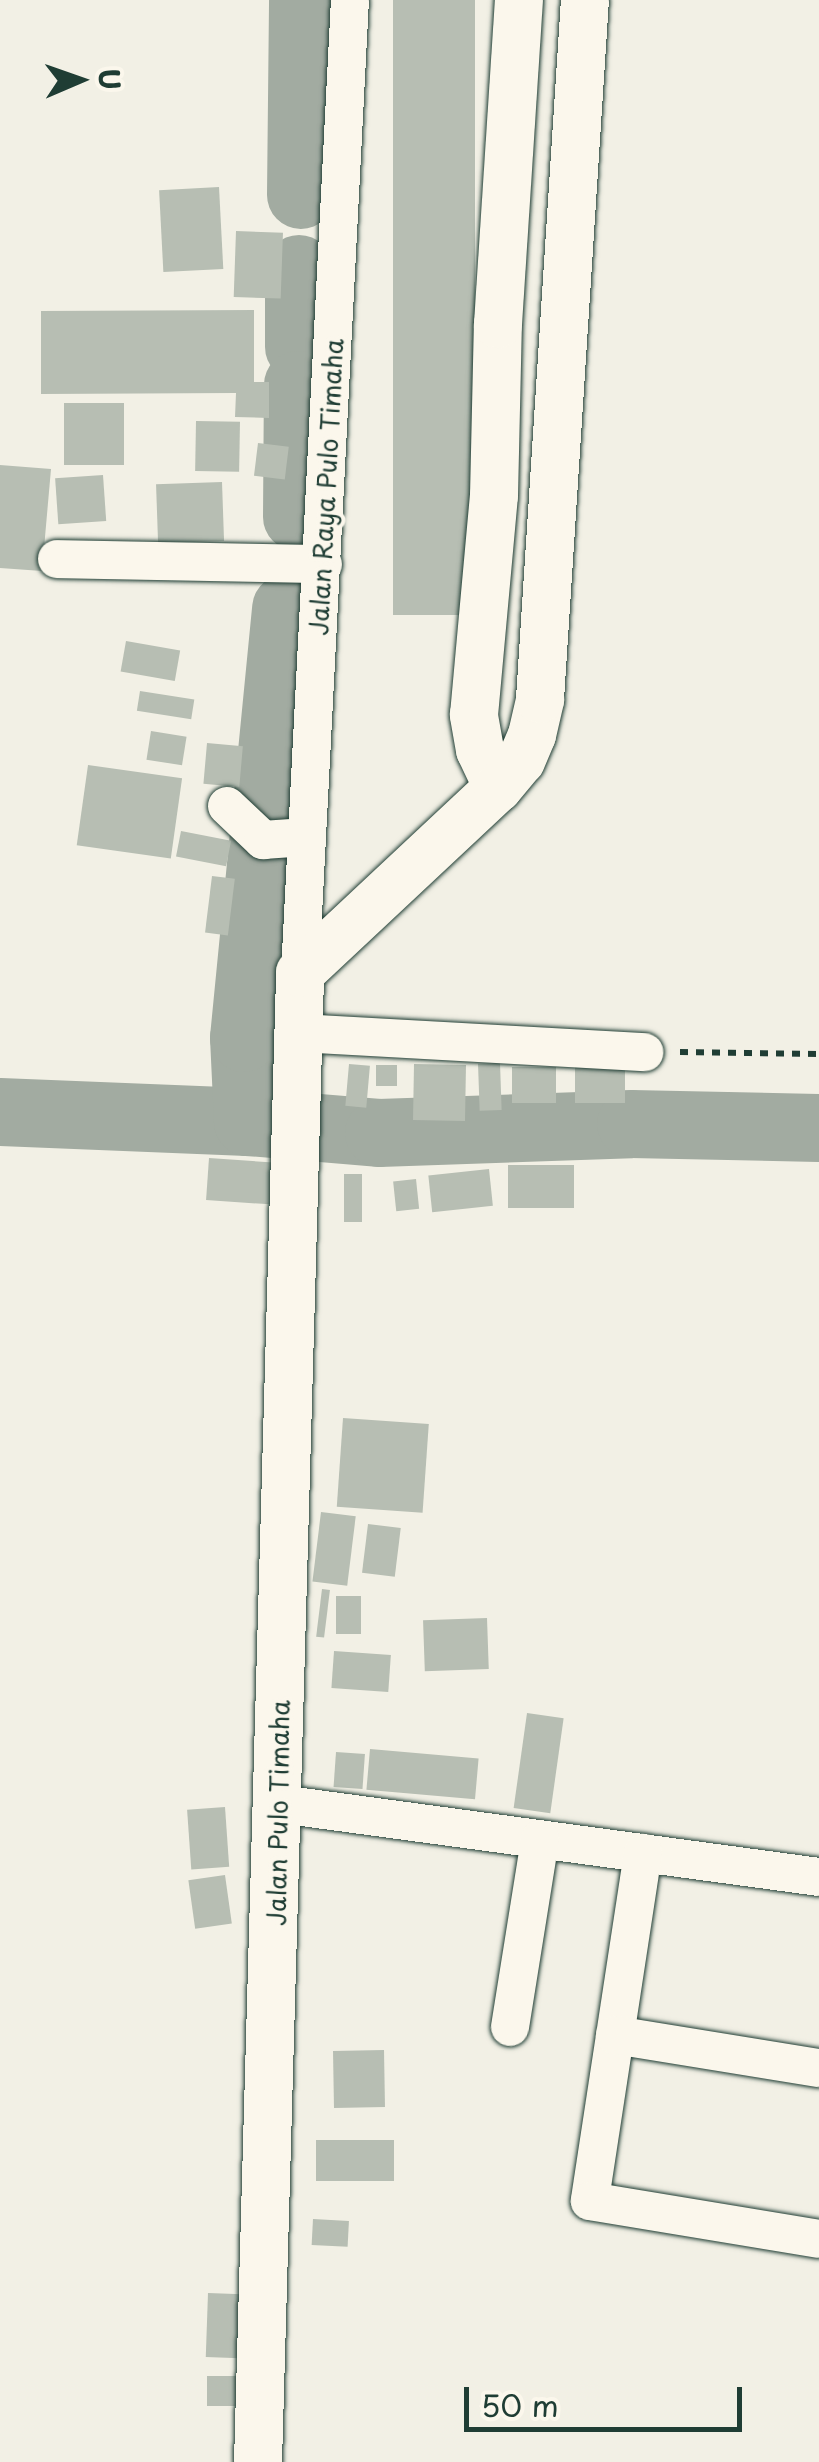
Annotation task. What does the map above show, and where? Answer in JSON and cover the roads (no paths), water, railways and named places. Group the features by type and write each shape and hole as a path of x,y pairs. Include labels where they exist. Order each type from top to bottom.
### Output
{"street":[{"name":"Jalan Raya Pulo Timaha","path":"291,1164 350,0"},
{"path":"498,788 480,750 474,715 494,496 498,324 511,170 519,0"},
{"path":"300,973 498,788 520,761 540,699 586,0"},
{"path":"511,170 574,170"},
{"path":"57,559 266,566 323,564"},
{"path":"227,806 263,840 306,838"},
{"path":"300,1033 644,1052"},
{"name":"Jalan Pulo Timaha","path":"258,2462 280,1804 291,1164"},
{"path":"280,1804 819,1877"},
{"path":"510,2027 540,1839"},
{"path":"642,1853 590,2201 819,2239"},
{"path":"615,2035 819,2068"}],"waterway":[{"path":"301,195 303,0"},
{"path":"299,269 299,347"},
{"path":"297,517 298,385"},
{"path":"248,1122 244,1038 286,608"},
{"path":"0,1112 248,1122 379,1133 631,1124 819,1128"}]}
